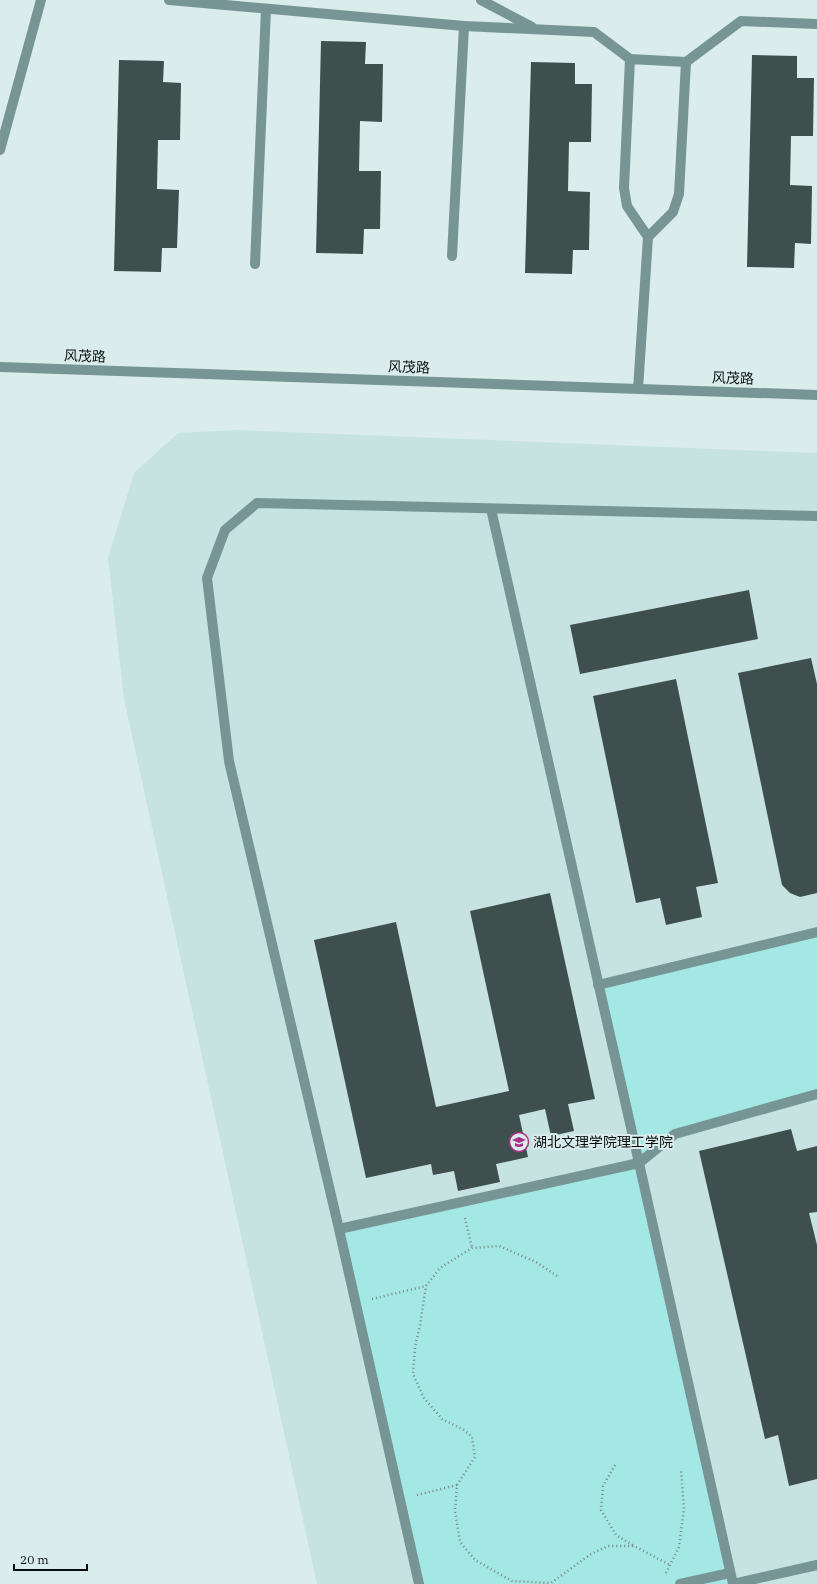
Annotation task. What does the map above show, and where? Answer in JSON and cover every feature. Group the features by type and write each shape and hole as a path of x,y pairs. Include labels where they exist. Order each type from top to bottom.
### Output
{"street":[{"path":"0,150 41,0"},
{"path":"169,0 464,26 594,32 630,59 686,62 741,21 817,24"},
{"path":"481,0 536,29"},
{"path":"255,264 266,9"},
{"path":"452,256 464,26"},
{"path":"630,59 624,188 627,206 648,237 638,389"},
{"path":"648,237 673,212 679,194 686,62"},
{"name":"风茂路","path":"0,367 817,395"},
{"path":"419,1584 339,1229 229,761 207,578 225,530 257,503 817,516"},
{"path":"491,509 733,1584 817,1565"},
{"path":"598,985 817,932"},
{"path":"339,1229 639,1164 675,1134 817,1094"},
{"path":"680,1584 730,1572"}],"path":[{"path":"462,1202 472,1248"},
{"path":"557,1276 536,1262 499,1246 472,1248 440,1268 426,1286 415,1347 413,1374 424,1398 442,1419 464,1430 472,1437 475,1457 457,1485 454,1511 460,1542 475,1560 512,1582 551,1583 590,1554 608,1546 637,1547"},
{"path":"356,1303 426,1286"},
{"path":"615,1465 603,1486 601,1510 616,1535 670,1565"},
{"path":"663,1578 679,1547 683,1517 681,1470"},
{"path":"400,1499 457,1485"}],"shaded area":[{"name":"湖北文理学院理工学院","path":"236,430 817,453 817,1584 317,1584 124,699 108,558 134,473 178,433"},
{"path":"817,932 817,1094 675,1134 639,1164 733,1584 419,1584 339,1229 639,1163 598,985"}],"building":[{"path":"321,41 366,42 365,64 383,64 382,122 360,121 359,171 381,171 380,229 364,229 363,254 316,253"},
{"path":"752,55 797,56 797,78 814,78 813,136 791,136 790,185 812,186 811,244 795,243 794,268 747,267"},
{"path":"119,60 164,61 163,82 181,83 180,140 158,140 157,189 179,190 177,248 162,248 161,272 114,271"},
{"path":"531,62 575,63 575,84 592,84 591,142 569,142 568,191 590,192 589,250 573,250 572,274 525,273"},
{"path":"749,590 758,639 580,674 570,625"},
{"path":"811,658 817,684 817,893 800,897 790,893 782,885 738,673"},
{"path":"676,679 718,883 696,887 702,917 666,925 660,898 636,903 593,696"},
{"path":"550,893 595,1099 568,1104 574,1131 551,1136 545,1109 519,1115 528,1157 496,1164 500,1182 458,1191 454,1171 433,1175 431,1164 366,1178 314,940 396,922 436,1107 509,1091 470,911"},
{"path":"791,1129 797,1151 817,1146 817,1212 809,1213 817,1245 817,1479 789,1486 778,1435 765,1439 699,1151"}],"place":[{"name":"湖北文理学院理工学院","path":"519,1142"}]}
